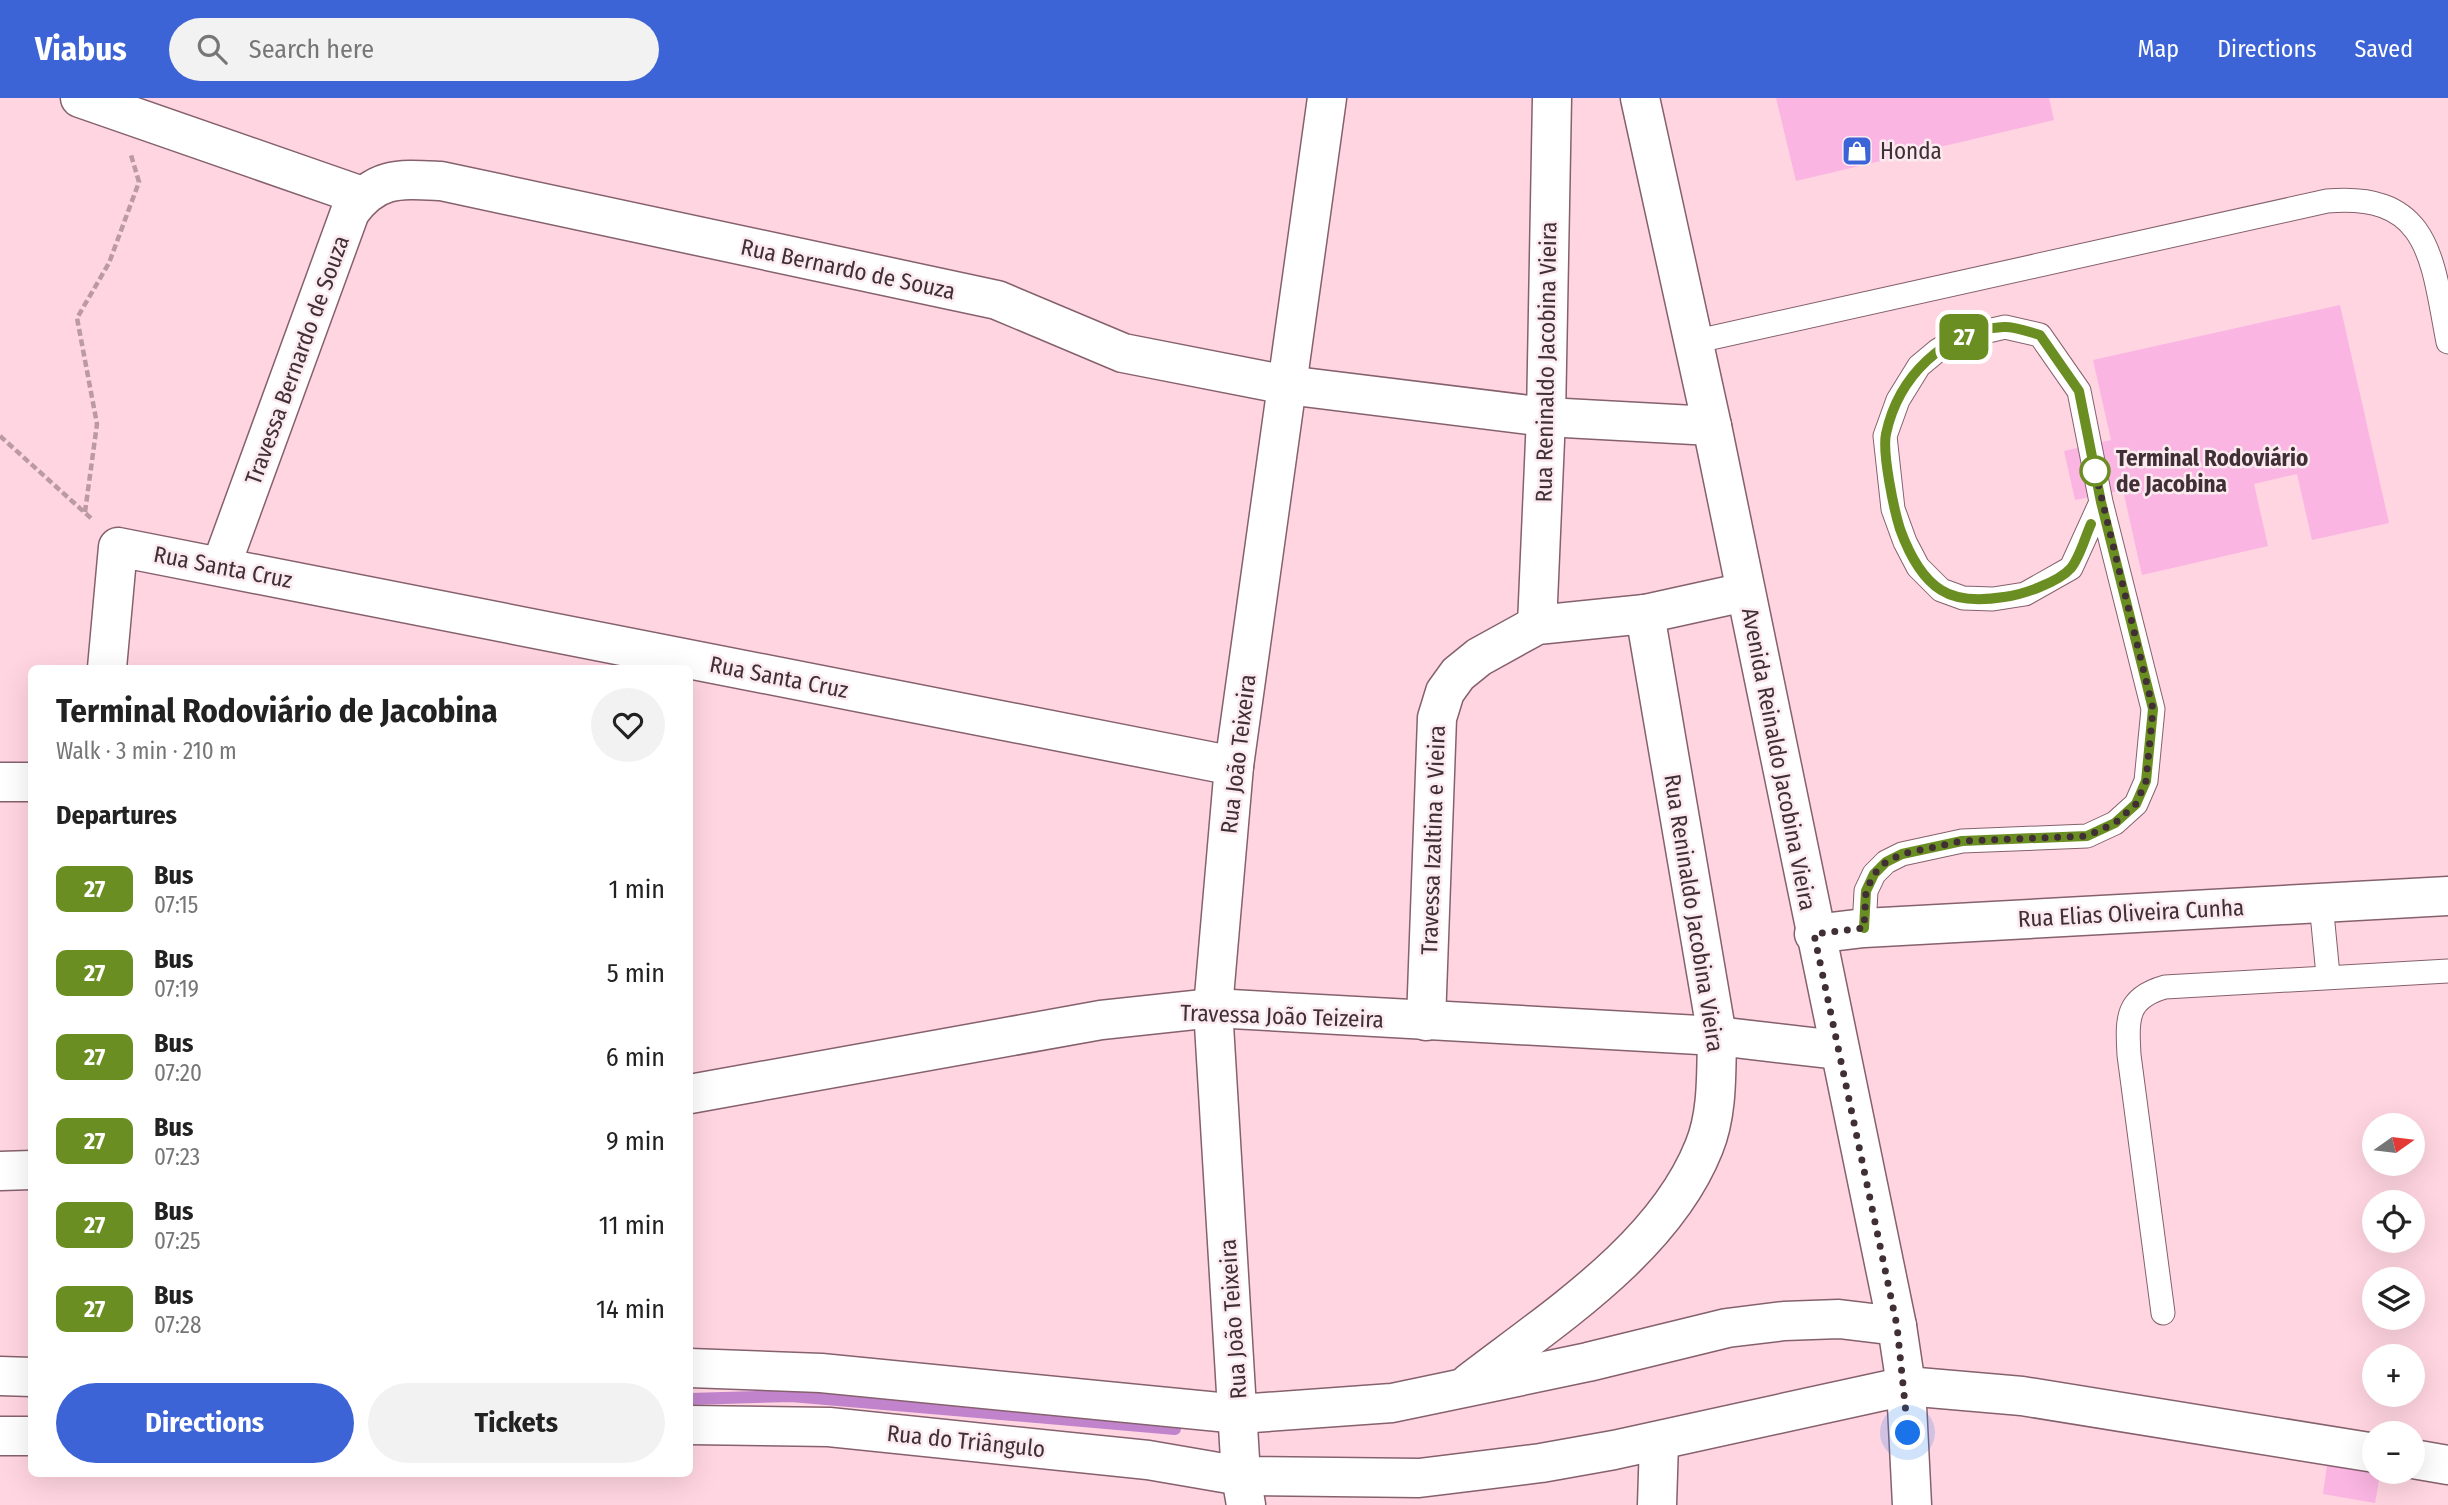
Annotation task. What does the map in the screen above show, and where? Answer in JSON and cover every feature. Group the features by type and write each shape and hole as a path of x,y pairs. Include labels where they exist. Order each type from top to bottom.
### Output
{"street":[{"path":"80,98 362,196"},
{"name":"Rua João Teixeira","path":"1243,1490 1213,1009 1234,766 1327,98"},
{"name":"Rua Reninaldo Jacobina Vieira","path":"1537,625 1546,417 1552,98"},
{"name":"Avenida Reinaldo Jacobina Vieira","path":"1640,98 1712,426 1814,934 1897,1326 1906,1386 1912,1505"},
{"name":"Rua Bernardo de Souza","path":"362,196 381,184 401,179 441,181 996,300 1123,353 1287,385 1546,417 1712,426"},
{"name":"Travessa Bernardo de Souza","path":"221,566 351,212 362,196"},
{"path":"107,665 118,547"},
{"name":"Rua Santa Cruz","path":"118,547 1234,766"},
{"name":"Travessa Izaltina e Vieira","path":"1426,1021 1437,719 1445,692 1458,674 1479,657 1537,625 1645,614 1745,592"},
{"name":"Rua Reninaldo Jacobina Vieira","path":"1239,1414 1392,1403 1459,1390 1566,1310 1646,1235 1683,1188 1705,1145 1716,1091 1717,1036 1645,614"},
{"path":"0,782 28,782"},
{"name":"Rua Elias Oliveira Cunha","path":"1814,934 1864,928 2448,896"},
{"name":"Travessa João Teizeira","path":"693,1093 1101,1020 1213,1009 1717,1036 1838,1050"},
{"path":"0,1171 28,1170"},
{"path":"1459,1390 1727,1328 1784,1321 1839,1319 1897,1326"},
{"path":"693,1368 821,1373 1239,1414"},
{"path":"0,1376 28,1377"},
{"name":"Rua do Triângulo","path":"693,1425 829,1427 1148,1460 1243,1490 1419,1478 1541,1463 1659,1441 1906,1386 2022,1396 2362,1451"},
{"path":"0,1436 28,1436"},
{"path":"1657,1505 1659,1441"},
{"path":"2425,1462 2448,1465"},
{"path":"1419,1478 1449,1505"}],"lane":[{"path":"1693,342 2009,270 2327,201 2355,198 2379,202 2402,214 2419,234 2432,263 2448,342"},
{"path":"1864,928 1866,891 1874,874 1886,862 1902,854 1962,841 2087,836 2115,823 2136,804 2146,781 2153,709 2101,502 2079,391 2040,335 2005,327 1958,338 1919,366 1898,400 1885,436 1894,509 1918,567 1941,590 1963,598 1993,599 2025,594 2071,568 2101,502"},
{"path":"2321,903 2328,975"},
{"path":"2163,1313 2129,1055 2127,1029 2132,1006 2145,992 2165,986 2328,975 2448,971"}],"path":[{"path":"85,512 97,424 77,318 109,263 138,181 118,111"},
{"path":"0,436 85,512 118,547"}],"building":[{"name":"Honda","path":"1776,98 2049,98 2054,120 1796,181"},
{"name":"Terminal Rodoviário de Jacobina","path":"2340,305 2389,523 2312,540 2297,474 2254,484 2268,546 2142,575 2123,490 2075,500 2064,451 2111,440 2093,360"},
{"path":"2327,1465 2362,1472 2362,1484 2378,1484 2375,1503 2323,1494"}],"waterway":[{"path":"693,1399 791,1396 1175,1429"}],"bus line":[{"name":"27","path":"1864,928 1866,891 1874,874 1886,862 1902,854 1962,841 2087,836 2115,823 2136,804 2146,781 2153,709 2101,502 2079,391 2040,335 2005,327 1958,338 1919,366 1898,400 1885,436 1894,509 1905,542 1918,567 1941,590 1963,598 1993,599 2025,594 2071,568 2091,524"}],"place":[{"name":"Honda","path":"1857,151"},
{"name":"Terminal Rodoviário de Jacobina","path":"2095,471"}],"route":[{"path":"1908,1433 1906,1386 1897,1326 1814,934 1864,928 1866,891 1874,874 1886,862 1902,854 1962,841 2087,836 2115,823 2136,804 2146,781 2153,709 2095,471"}]}
